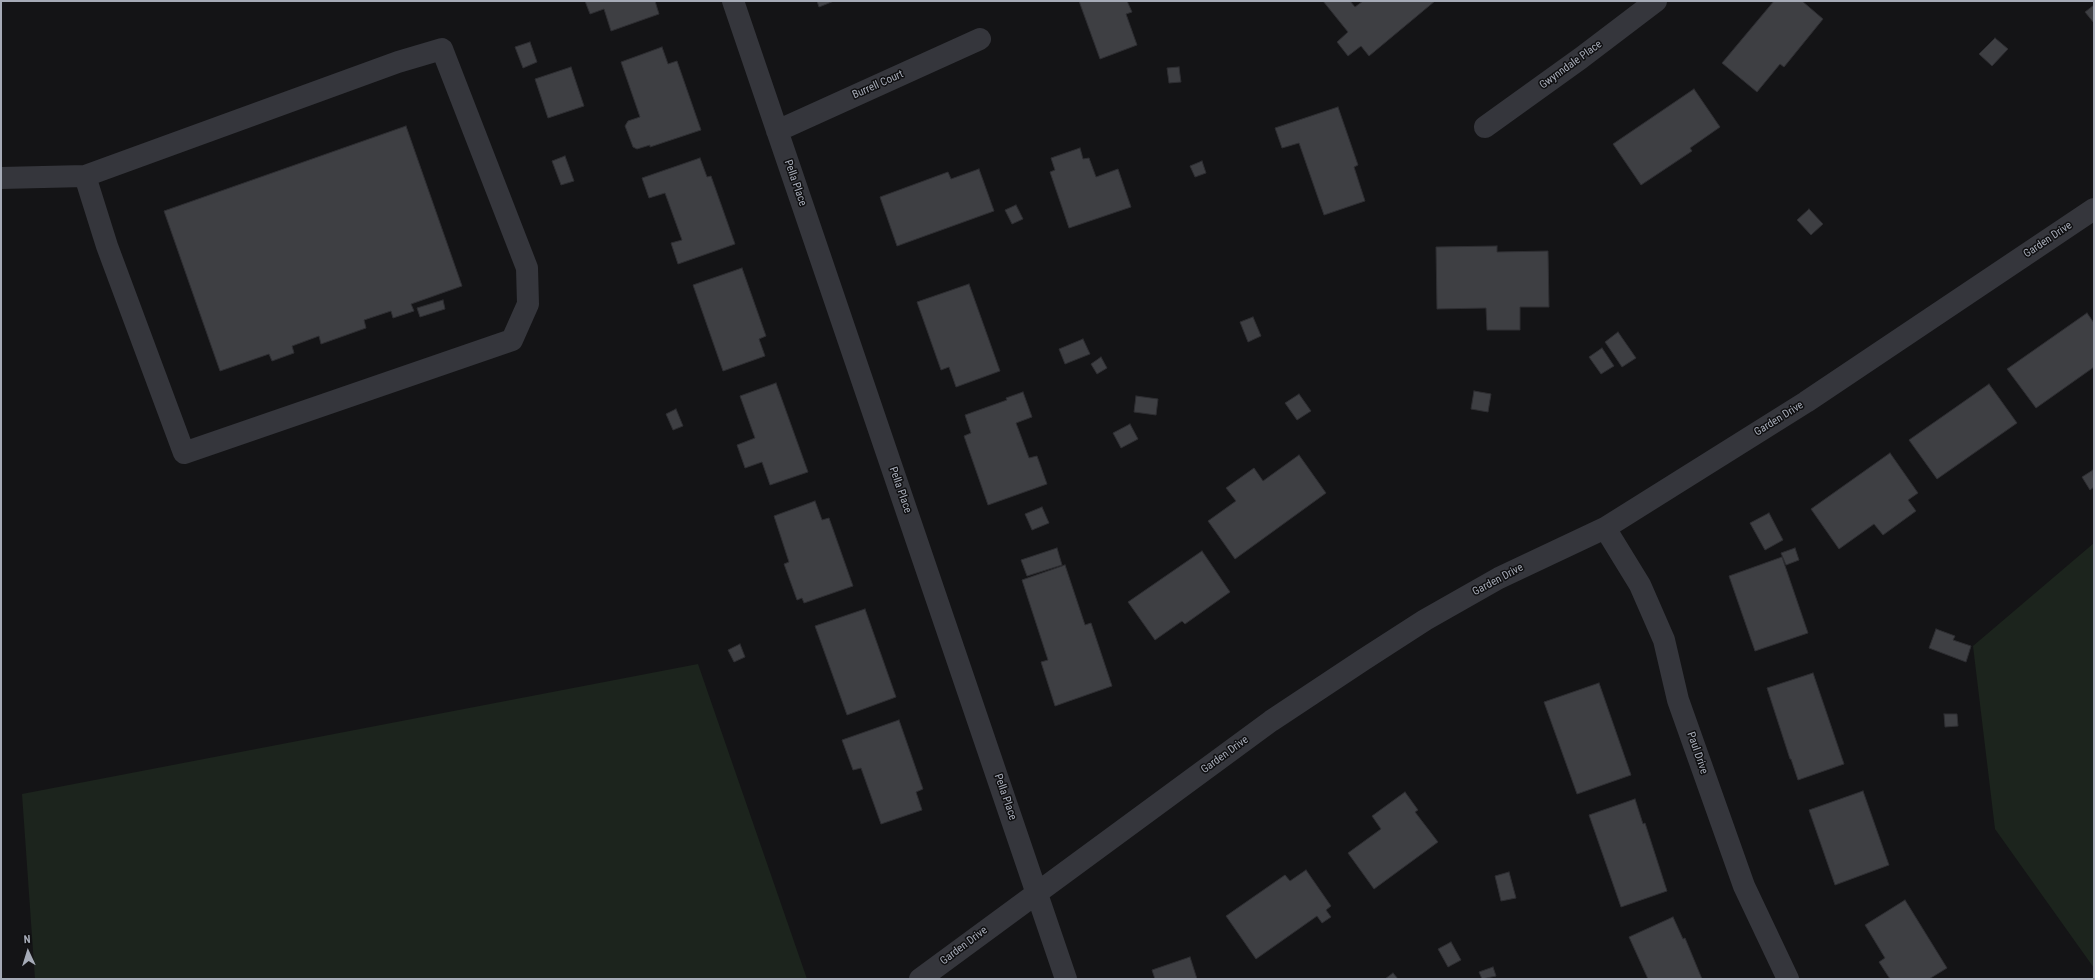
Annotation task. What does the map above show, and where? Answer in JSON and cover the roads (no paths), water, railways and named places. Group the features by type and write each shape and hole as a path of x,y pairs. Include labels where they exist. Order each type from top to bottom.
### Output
{"street":[{"name":"Pella Place","path":"734,1 1066,979"},
{"name":"Gwynndale Place","path":"1485,127 1581,58 1656,1"},
{"name":"Burrell Court","path":"777,131 980,39"},
{"path":"1,178 85,176 398,62 442,49 527,268 528,304 512,340 184,453 107,246 85,176"},
{"name":"Garden Drive","path":"920,979 1037,891 1271,721 1425,620 1499,578 1605,528 1806,402 2094,209"},
{"name":"Paul Drive","path":"1605,528 1640,585 1664,640 1678,700 1744,886 1788,979"}]}
